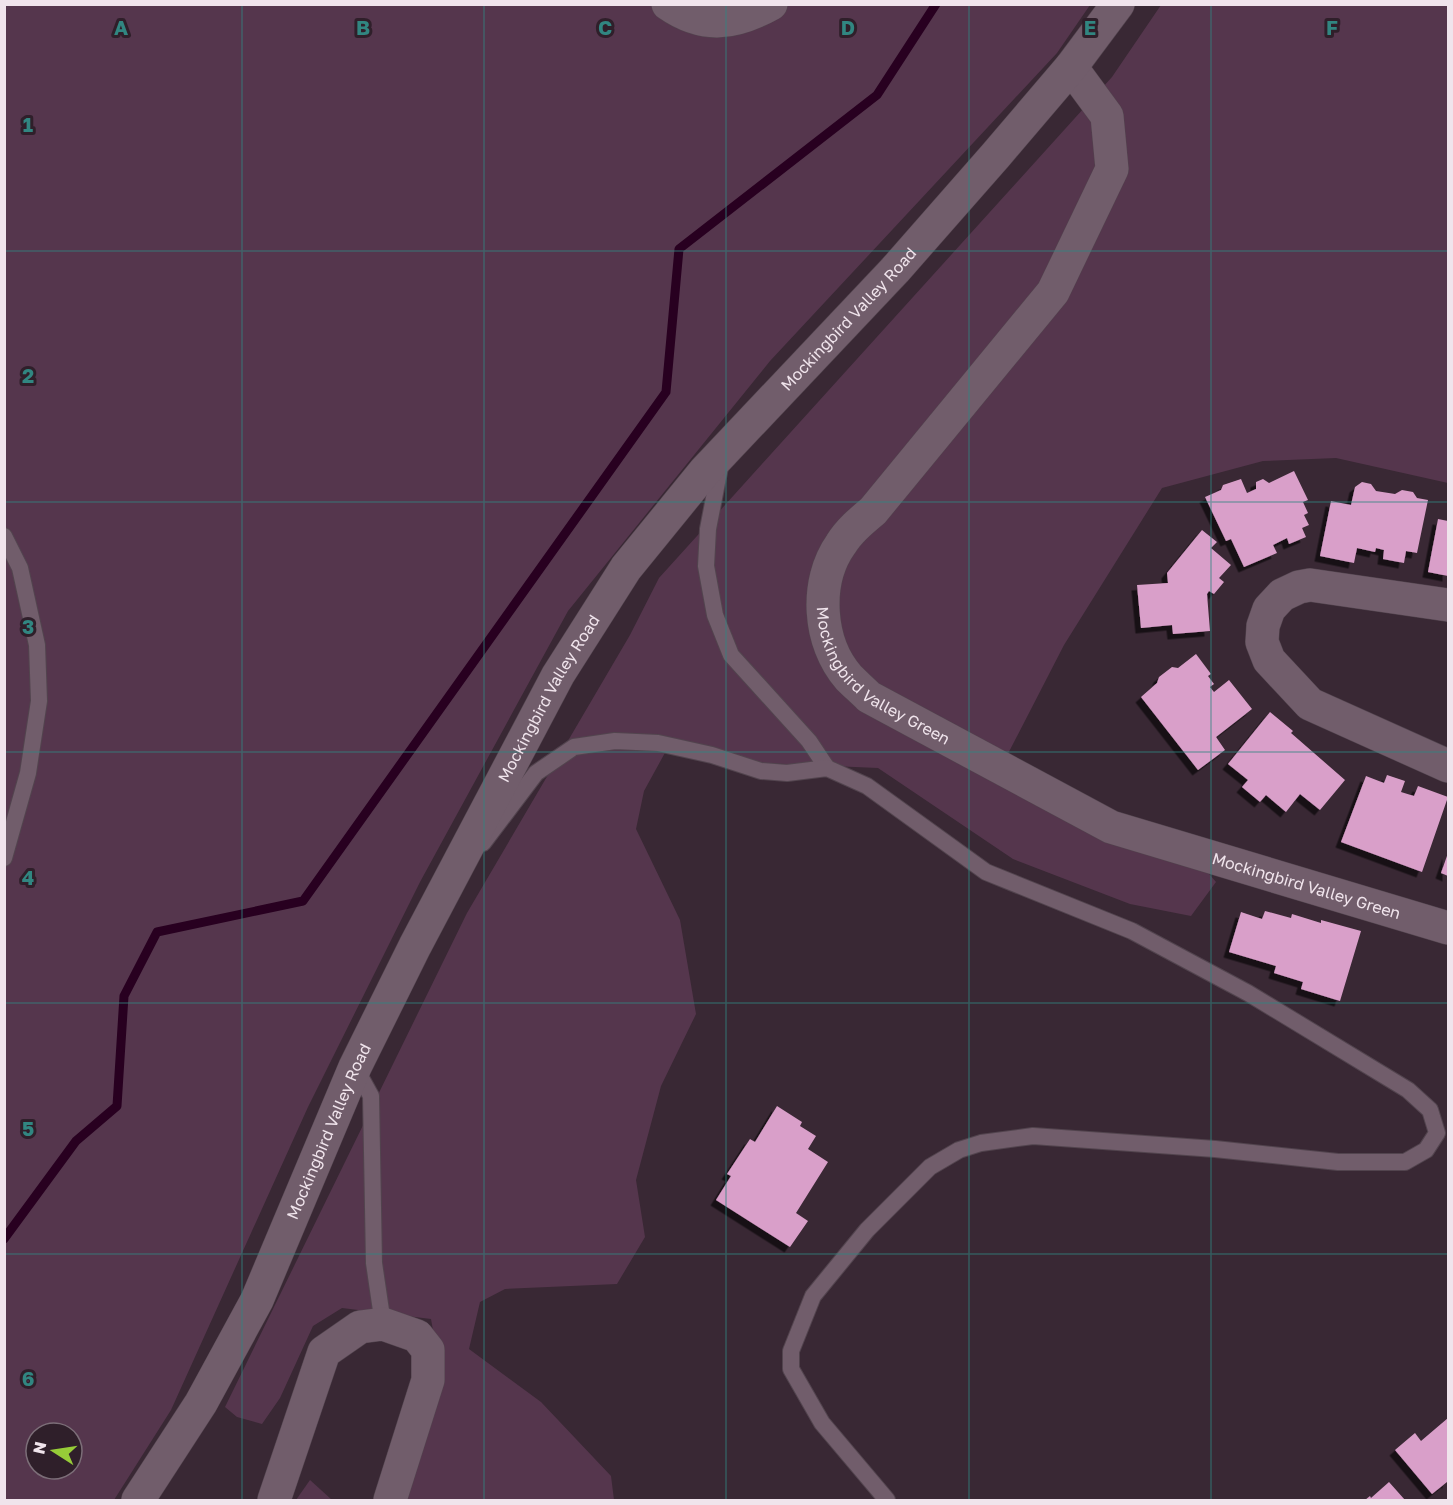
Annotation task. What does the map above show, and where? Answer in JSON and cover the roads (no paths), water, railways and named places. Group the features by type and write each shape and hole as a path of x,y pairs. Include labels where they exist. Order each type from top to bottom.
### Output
{"street":[{"path":"668,4 703,21 731,21 754,14 771,4"},
{"name":"Mockingbird Valley Road","path":"138,1500 201,1403 257,1300 355,1068 415,946 558,675 626,568 705,471 895,270 996,155 1071,67 1118,4"},
{"name":"Mockingbird Valley Green","path":"1071,67 1107,117 1112,169 1053,292 873,511 856,524 839,545 827,575 823,602 825,628 834,654 848,676 869,697 1111,827 1449,928"},
{"path":"1449,605 1310,585 1299,587 1282,595 1269,609 1263,626 1262,642 1269,660 1310,704 1449,766"},
{"path":"274,1500 324,1352 360,1327 383,1324 417,1336 428,1350 428,1380 390,1500"}],"lane":[{"path":"723,451 708,529 705,566 715,615 731,655 809,741 827,768"},
{"path":"4,537 20,568 37,645 39,701 28,772 4,858"},
{"path":"446,888 536,773 574,747 615,741 658,743 712,755 761,771 787,773 827,768 867,786 986,872 1132,931 1248,993 1408,1090 1430,1110 1437,1133 1426,1150 1405,1162 1338,1162 1215,1149 1033,1136 981,1143 959,1150 930,1167 867,1230 813,1296 791,1351 791,1369 822,1423 887,1500"},
{"path":"355,1068 371,1096 374,1263 383,1324"}],"waterway":[{"path":"4,1239 76,1141 117,1106 124,996 157,932 303,901 666,392 679,249 877,95 936,4"}]}
